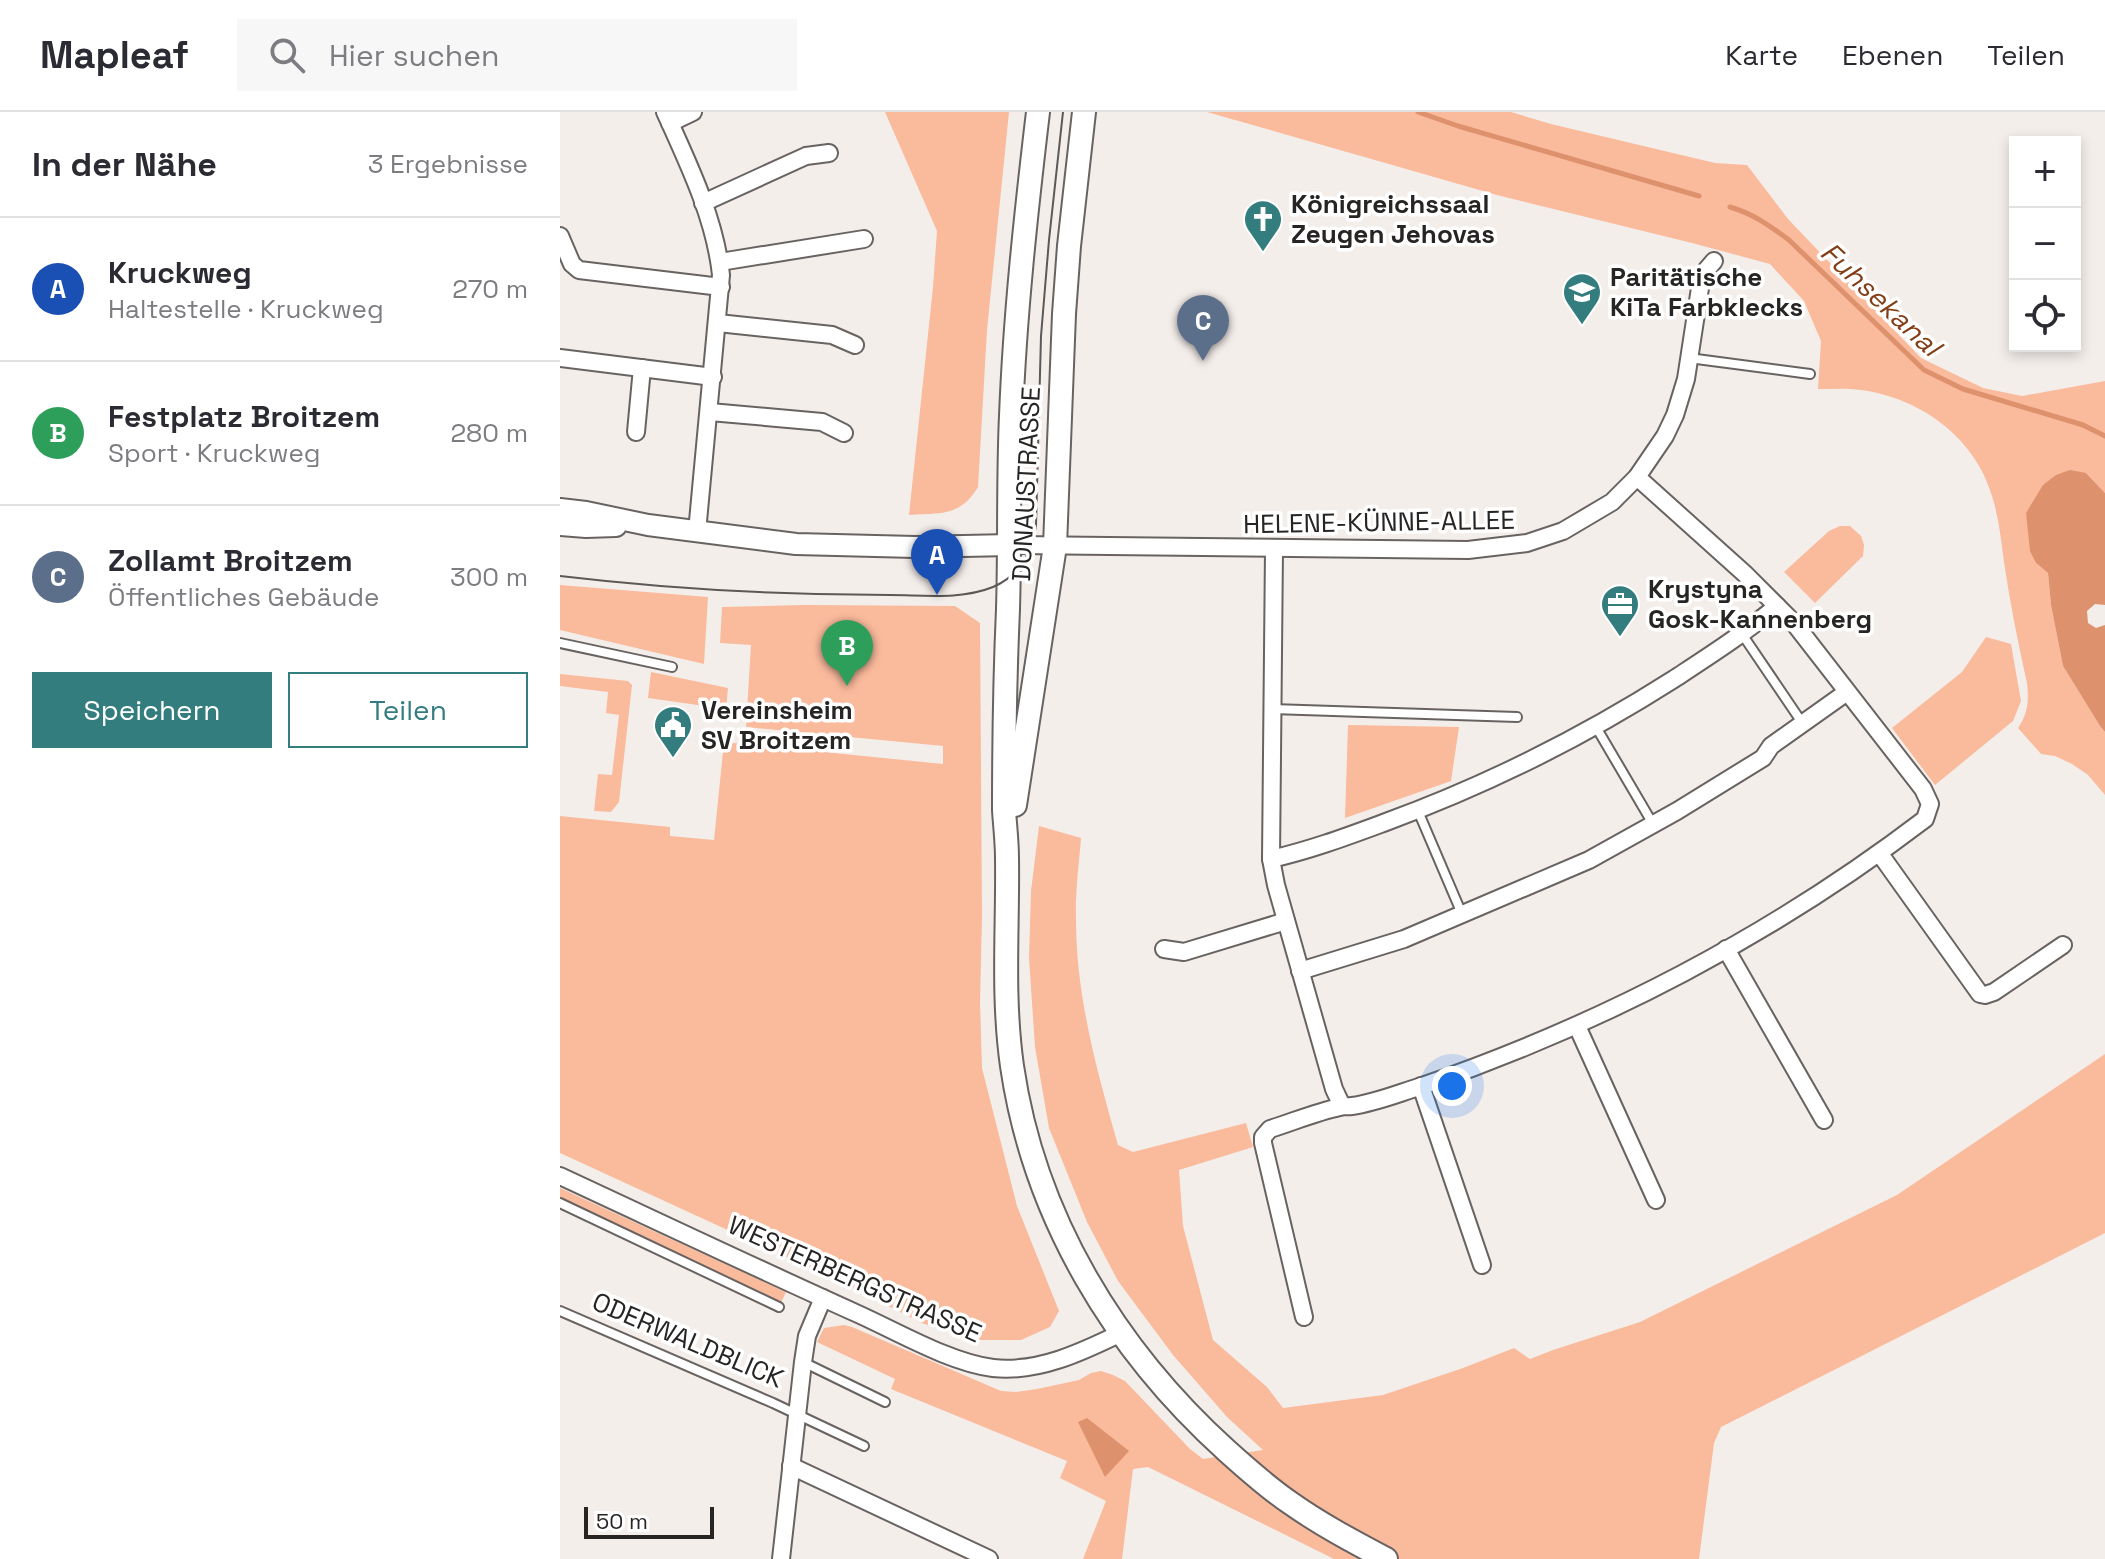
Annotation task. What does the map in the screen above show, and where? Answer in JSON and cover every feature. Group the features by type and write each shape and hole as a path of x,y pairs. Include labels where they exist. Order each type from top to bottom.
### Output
{"main road":[{"name":"DONAUSTRASSE","path":"1038,112 1018,290 1011,412 1011,545 1004,721 1007,858 1005,996 1019,1105 1038,1171 1054,1215 1091,1289 1121,1333"},
{"name":"DONAUSTRASSE","path":"1007,858 1055,546 1064,314 1084,112"},
{"path":"1121,1333 1184,1410 1242,1465 1319,1523 1386,1559"}],"street":[{"path":"693,112 667,117 703,203 720,262 721,287 697,532"},
{"path":"703,203 806,156 829,153"},
{"path":"560,236 572,264 579,270 721,287"},
{"path":"720,262 864,239"},
{"name":"HELENE-KÜNNE-ALLEE","path":"1011,545 1468,550 1527,543 1563,531 1596,513 1626,491 1665,436 1675,415 1689,358 1702,275 1714,261"},
{"path":"718,323 832,335 855,345"},
{"path":"560,358 713,377"},
{"path":"636,432 642,368"},
{"path":"710,412 822,422 844,433"},
{"path":"1304,1317 1263,1143 1263,1137 1270,1129 1342,1106 1360,1104 1421,1086 1577,1026 1654,988 1797,907 1880,854 1925,819 1929,812 1930,804 1923,789 1794,623 1745,574 1637,477"},
{"path":"560,509 648,525 796,544 915,547 1011,545"},
{"path":"560,525 648,525"},
{"path":"1274,549 1271,859 1300,971 1334,1089 1342,1106"},
{"path":"1271,859 1326,844 1418,811 1491,780 1596,727 1643,699 1742,634 1777,606"},
{"path":"1300,971 1404,939 1589,860 1763,758 1771,746 1847,692"},
{"path":"1880,854 1980,994 1990,995 2063,945"},
{"path":"1164,949 1184,952 1286,921"},
{"path":"1726,949 1824,1120"},
{"path":"1577,1026 1656,1200"},
{"path":"1421,1086 1482,1265"},
{"name":"WESTERBERGSTRASSE","path":"560,1176 975,1365 1012,1369 1031,1366 1065,1358 1121,1333"},
{"name":"ODERWALDBLICK","path":"781,1559 807,1336 823,1298"},
{"path":"791,1466 989,1559"}],"lane":[{"path":"1689,358 1810,374"},
{"path":"1742,634 1803,724"},
{"path":"560,643 672,667"},
{"path":"1272,709 1517,717"},
{"path":"1596,727 1653,824"},
{"path":"1418,811 1462,914"},
{"path":"560,1203 779,1307"},
{"name":"ODERWALDBLICK","path":"560,1311 797,1413"},
{"path":"803,1362 885,1402"},
{"path":"797,1413 864,1446"}],"shaded area":[{"path":"885,112 1009,112 987,330 978,487 964,504 948,512 909,515 937,231"},
{"path":"1207,112 1511,112 1715,163 1747,165 1788,219 1921,358 1983,388 2022,396 2105,381 2105,493 2086,473 2035,500 2026,513 2036,563 2048,573 2063,666 2105,732 2105,795 2088,775 2072,764 2041,754 2018,728 2027,707 2027,683 1996,512 1984,475 1973,456 1942,424 1904,402 1861,390 1818,389 1821,341 1804,301 1770,264 1497,195"},
{"path":"2070,470 2086,473 2105,493 2105,605 2095,604 2087,611 2088,623 2096,628 2105,625 2105,732 2063,666 2048,573 2036,563 2030,551 2026,513 2043,485 2056,475"},
{"path":"1850,526 1861,536 1863,556 1815,603 1784,572 1829,531"},
{"path":"560,585 708,597 704,664 560,630"},
{"path":"955,606 980,623 982,1068 1017,1206 1059,1311 1050,1327 1021,1340 972,1340 922,1323 828,1276 560,1153 560,816 670,827 670,836 714,840 724,742 943,764 943,746 746,727 751,645 720,643 722,607"},
{"path":"1986,637 2011,644 2021,701 2013,721 1935,785 1892,728 1962,672"},
{"path":"651,672 728,688 726,709 648,698"},
{"path":"560,674 628,681 632,685 619,802 611,812 594,811 598,774 612,775 619,715 606,713 608,692 560,686"},
{"path":"1348,725 1459,727 1451,781 1345,818"},
{"path":"1039,826 1081,838 1076,909 1080,977 1095,1062 1118,1145 1133,1152 1246,1123 1253,1147 1179,1170 1183,1226 1213,1340 1267,1387 1283,1408 1383,1395 1514,1348 1530,1359 1640,1322 1897,1195 2105,1054 2105,1233 1721,1427 1714,1443 1699,1559 1334,1559 1148,1467 1133,1469 1122,1559 1083,1559 1106,1501 1060,1478 1067,1461 891,1389 895,1379 817,1342 824,1328 852,1327 1001,1391 1037,1389 1079,1380 1101,1371 1125,1381 1203,1459 1263,1450 1227,1417 1173,1355 1118,1281 1087,1222 1049,1128 1035,1047 1029,958 1031,891"},
{"path":"560,1188 786,1292 779,1307 560,1203"},
{"path":"1087,1418 1129,1451 1105,1477 1078,1422"}],"waterway":[{"name":"Fuhsekanal","path":"1418,112 1699,196"},
{"name":"Fuhsekanal","path":"1730,207 1754,217 1789,240 1924,370 1963,389 2083,425 2105,436"}],"tram line":[{"path":"560,576 725,590 929,596 981,591 1010,577 1023,562 1036,525 1041,336 1063,112"}],"place":[{"name":"Königreichssaal Zeugen Jehovas","path":"1263,253"},
{"name":"Paritätische KiTa Farbklecks","path":"1582,326"},
{"name":"Zollamt Broitzem","path":"1203,361"},
{"name":"Kruckweg","path":"937,595"},
{"name":"Krystyna Gosk-Kannenberg","path":"1620,638"},
{"name":"Festplatz Broitzem","path":"847,686"},
{"name":"Vereinsheim SV Broitzem","path":"673,759"}]}
